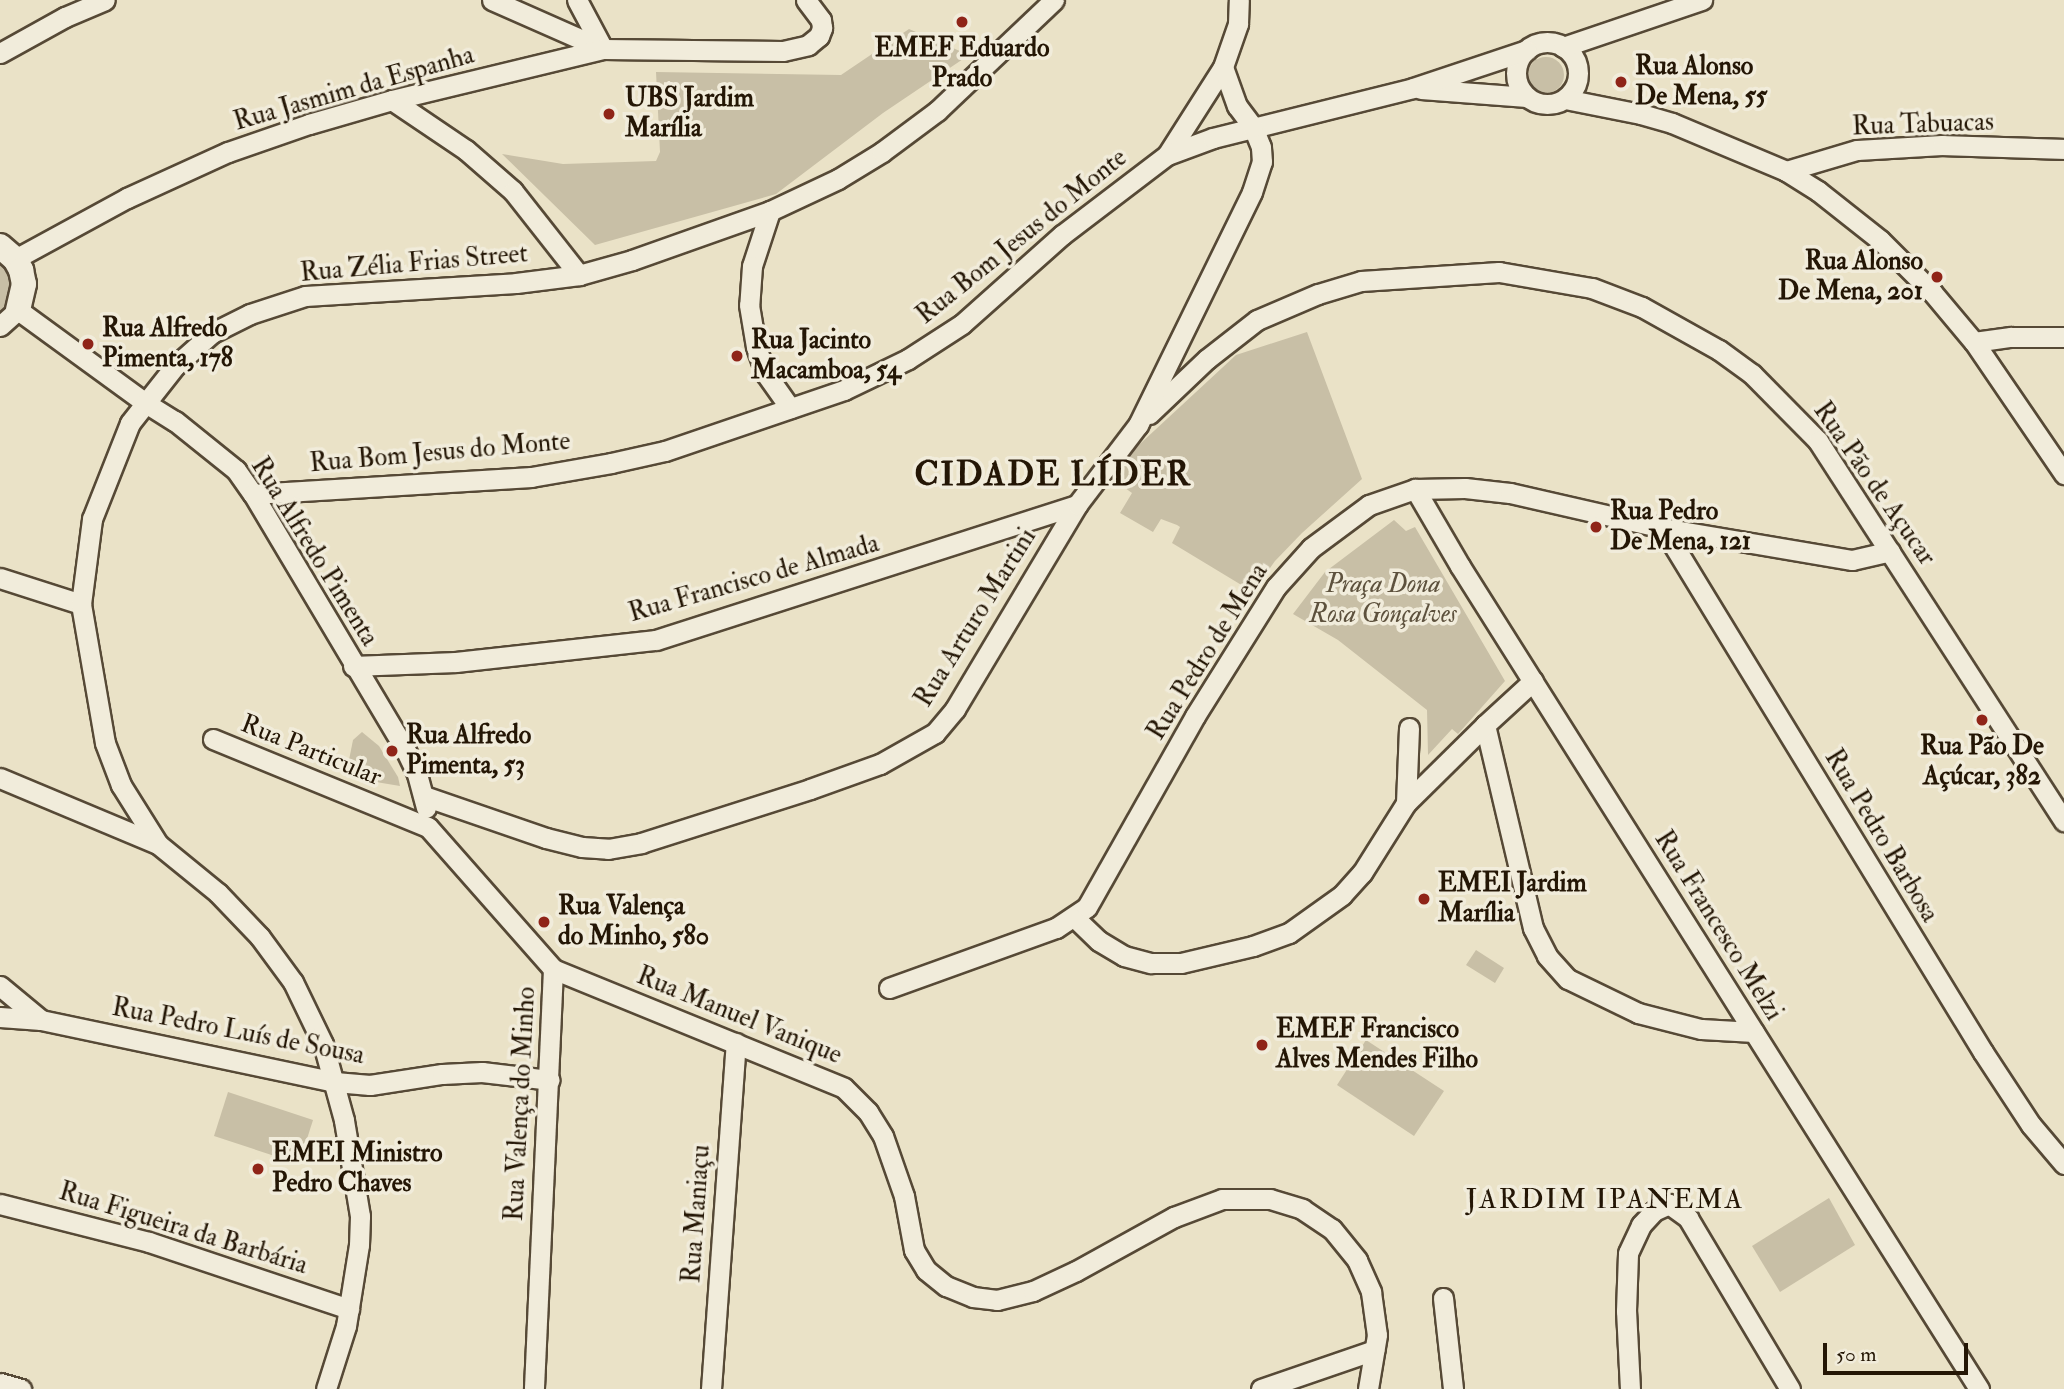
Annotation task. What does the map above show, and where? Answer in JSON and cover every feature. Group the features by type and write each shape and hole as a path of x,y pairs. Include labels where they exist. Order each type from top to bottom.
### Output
{"street":[{"path":"0,53 65,17 104,0"},
{"path":"492,0 603,50 783,51 800,48 815,40 822,28 821,20 806,0"},
{"path":"577,0 603,50"},
{"name":"Rua Zélia Frias Street","path":"326,1389 349,1309 359,1245 360,1216 335,1082 323,1044 293,982 260,937 218,893 158,844 121,785 105,743 81,604 92,519 116,451 144,402 175,366 212,333 250,314 305,296 516,283 579,275 632,260 770,211 838,179 882,152 937,111 1054,0"},
{"path":"1167,155 1223,67 1238,24 1239,0"},
{"path":"1563,47 1702,0"},
{"path":"1565,99 1578,77 1575,60 1563,47 1546,42 1527,50 1520,58 1517,79 1527,97 1547,105 1565,99 1672,123 1786,170 1881,240 1932,292 1973,342 2064,474"},
{"name":"Rua Jasmim da Espanha","path":"7,252 228,152 309,124 392,100 603,50"},
{"name":"Rua Bom Jesus do Monte","path":"253,494 531,477 665,451 844,390 898,365 962,324 1062,235 1167,155 1253,127 1413,88 1527,50"},
{"name":"Rua Arturo Martini","path":"424,796 546,838 582,847 608,849 641,843 880,764 935,733 955,709 1077,505 1138,425 1252,191 1262,162 1261,147 1253,127 1237,106 1223,67"},
{"name":"Rua Bom Jesus do Monte","path":"1413,88 1527,97"},
{"path":"392,100 466,150 513,191 579,275"},
{"name":"Rua Tabuacas","path":"1786,170 1857,150 1942,145 2064,149"},
{"path":"770,211 752,266 749,305 756,347 766,374 790,408"},
{"path":"7,252 24,284 9,318"},
{"name":"Rua Pão de Açucar","path":"1138,425 1206,359 1257,320 1318,293 1361,281 1499,272 1592,288 1642,307 1719,350 1752,374 1818,441 2064,821"},
{"name":"Rua Alfredo Pimenta","path":"9,318 144,402 205,444 236,470 253,494 406,751 424,796 428,827"},
{"path":"1973,342 2011,337 2064,337"},
{"name":"Rua Pedro de Mena","path":"889,989 1056,928 1075,918 1087,907 1102,885 1195,716 1276,587 1311,548 1340,523 1368,505 1415,489 1465,488 1510,492 1664,528 1852,560 1890,551"},
{"name":"Rua Francesco Melzi","path":"1415,489 1979,1389"},
{"name":"Rua Francisco de Almada","path":"354,666 456,662 656,640 1077,505"},
{"name":"Rua Pedro Barbosa","path":"1664,528 1983,1052 2031,1125 2064,1164"},
{"path":"0,578 81,604"},
{"path":"1075,918 1099,941 1116,951 1151,963 1181,963 1253,946 1289,933 1342,895 1362,873 1395,816 1406,803 1533,681"},
{"path":"1485,725 1534,928 1546,956 1568,979 1638,1013 1701,1029 1754,1032"},
{"path":"1406,803 1409,727"},
{"name":"Rua Particular","path":"213,739 428,827"},
{"path":"0,778 158,844"},
{"name":"Rua Valença do Minho","path":"428,827 553,969 534,1389"},
{"name":"Rua Manuel Vanique","path":"553,969 844,1088 868,1112 895,1165 914,1250 926,1270 946,1286 973,1297 997,1300 1033,1291 1186,1212 1222,1199 1270,1199 1302,1209 1332,1229 1357,1260 1371,1292 1377,1335 1368,1389"},
{"path":"0,986 41,1020"},
{"name":"Rua Pedro Luís de Sousa","path":"0,1017 41,1020 335,1082 370,1085 442,1074 482,1072 550,1080"},
{"name":"Rua Maniaçu","path":"711,1389 736,1043"},
{"name":"Rua Figueira da Barbária","path":"0,1204 149,1242 349,1309"},
{"path":"1630,1389 1625,1282 1628,1253 1641,1225 1654,1211 1669,1204 1688,1218 1790,1389"},
{"path":"1443,1298 1453,1389"},
{"path":"1261,1389 1374,1350"},
{"path":"0,1383 21,1389"}],"green space":[{"path":"909,29 969,55 883,113 776,194 595,245 502,154 563,164 656,161 660,152 656,72 841,75"},
{"path":"1546,57 1559,62 1564,75 1559,88 1546,93 1533,88 1528,75 1533,62"},
{"path":"0,254 8,263 15,296 0,317"},
{"path":"1307,332 1362,479 1302,533 1275,561 1253,592 1172,543 1180,527 1177,525 1161,519 1153,532 1120,513 1132,493 1110,477 1128,455 1236,355"},
{"name":"Praça Dona Rosa Gonçalves","path":"1394,520 1406,531 1415,527 1505,681 1458,734 1452,729 1428,755 1427,710 1338,640 1293,614 1325,572"},
{"path":"362,732 379,746 398,777 400,786 376,782 348,765 353,740"},
{"path":"1476,950 1504,968 1495,983 1466,965"},
{"path":"1366,1040 1444,1091 1414,1136 1337,1085"},
{"path":"228,1092 313,1120 299,1164 214,1136"},
{"path":"1829,1198 1855,1245 1780,1292 1752,1246"}],"place":[{"name":"EMEF Eduardo Prado","path":"962,22"},
{"name":"Rua Alonso De Mena, 55","path":"1621,82"},
{"name":"UBS Jardim Marília","path":"609,114"},
{"name":"Rua Alonso De Mena, 201","path":"1937,277"},
{"name":"Rua Alfredo Pimenta, 178","path":"88,344"},
{"name":"Rua Jacinto Macamboa, 54","path":"737,356"},
{"name":"Rua Pedro De Mena, 121","path":"1596,527"},
{"name":"Rua Pão De Açúcar, 382","path":"1982,720"},
{"name":"Rua Alfredo Pimenta, 53","path":"392,751"},
{"name":"EMEI Jardim Marília","path":"1424,899"},
{"name":"Rua Valença do Minho, 580","path":"544,922"},
{"name":"EMEF Francisco Alves Mendes Filho","path":"1262,1045"},
{"name":"EMEI Ministro Pedro Chaves","path":"258,1169"}],"district":[{"name":"CIDADE LÍDER","path":"1053,475"},
{"name":"JARDIM IPANEMA","path":"1605,1200"}]}
